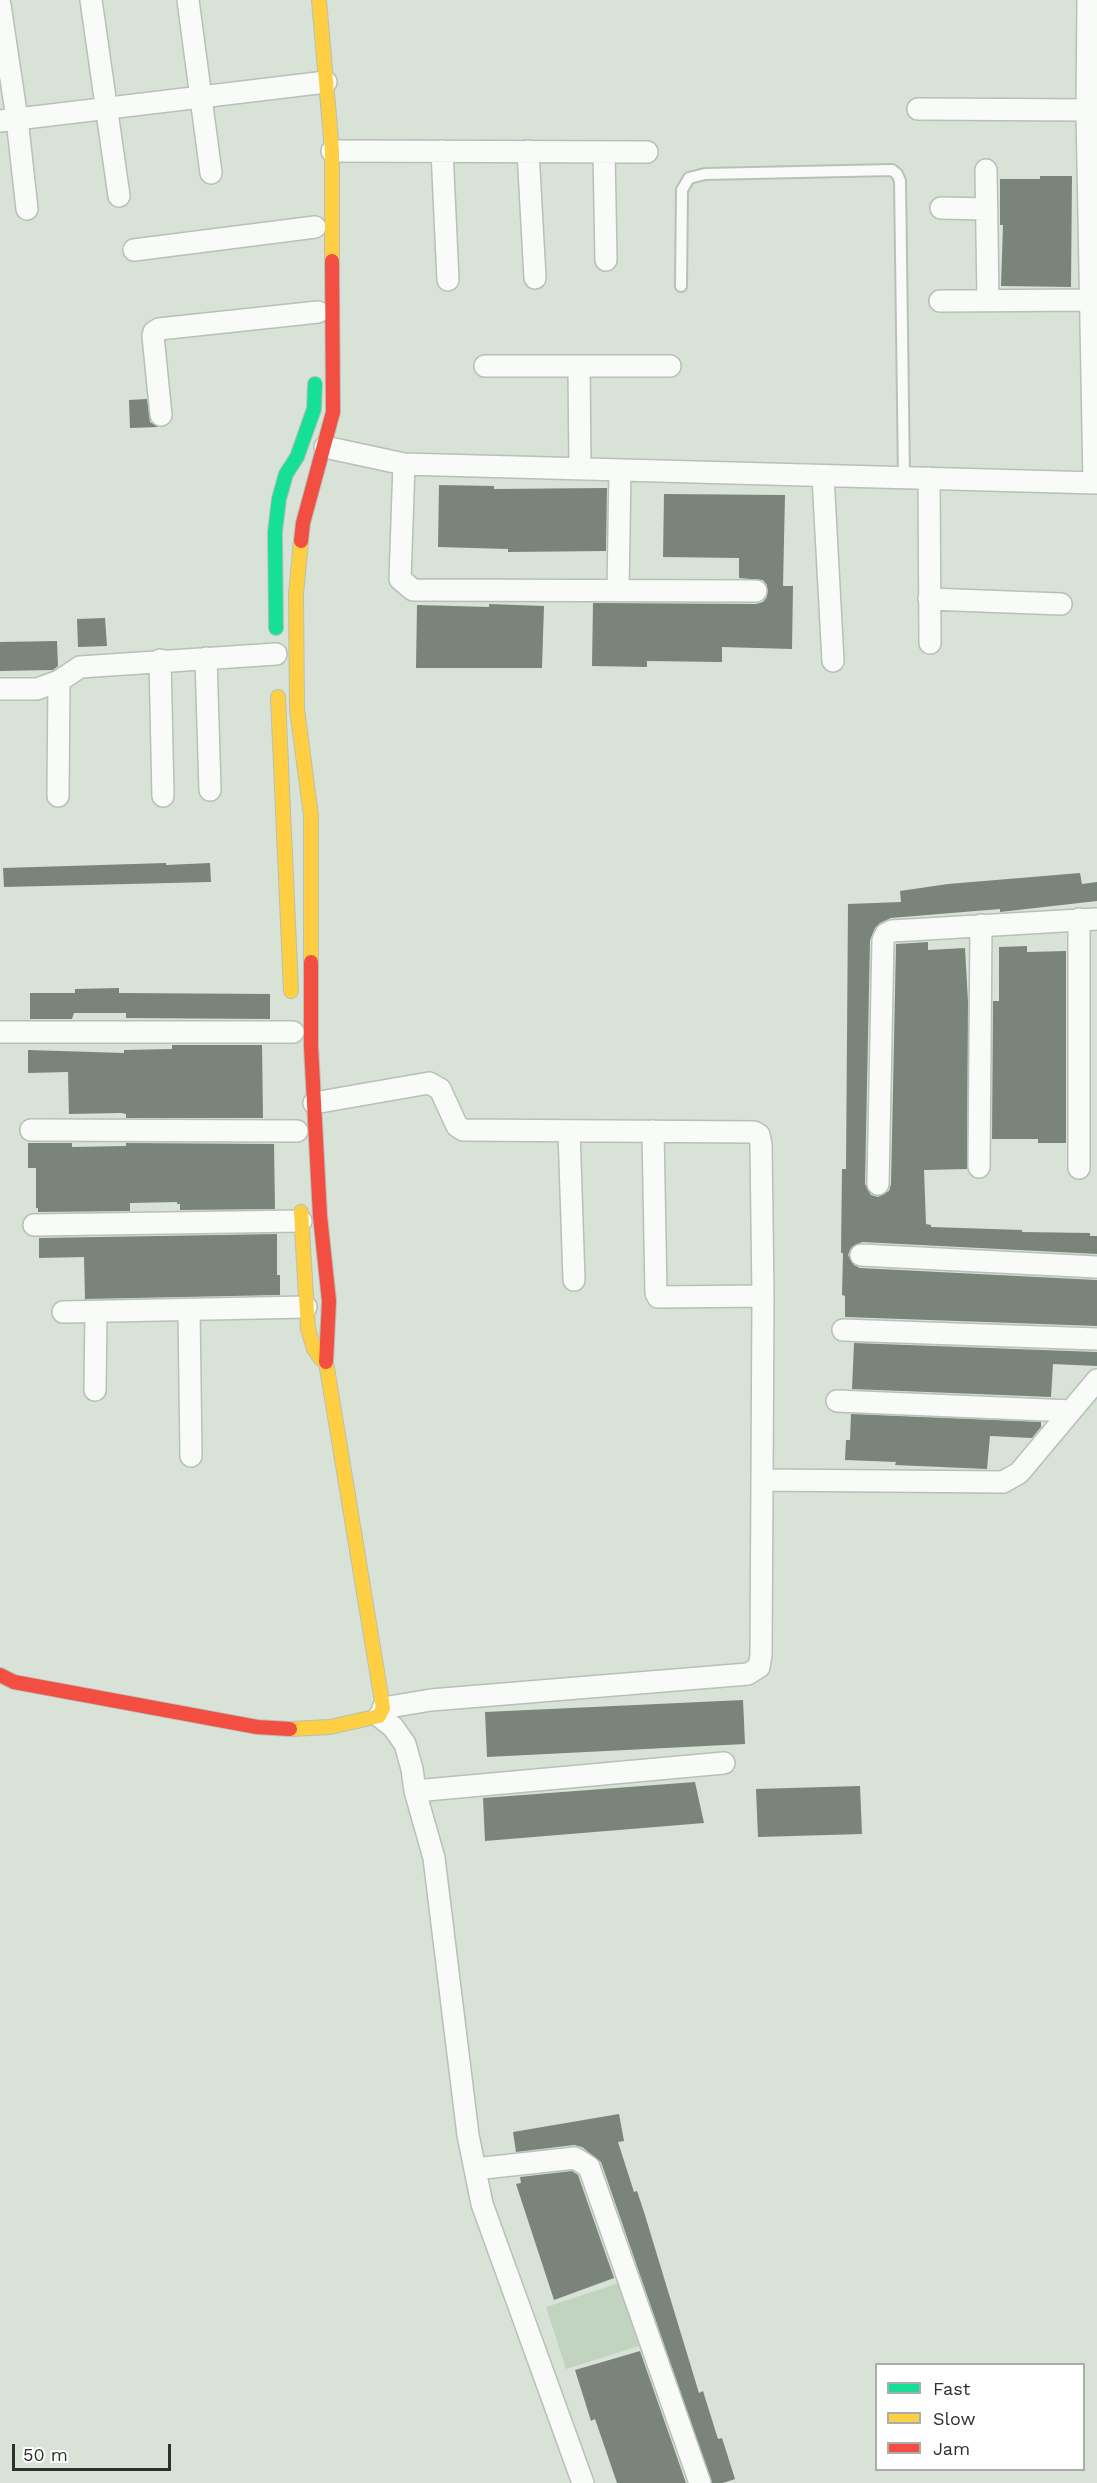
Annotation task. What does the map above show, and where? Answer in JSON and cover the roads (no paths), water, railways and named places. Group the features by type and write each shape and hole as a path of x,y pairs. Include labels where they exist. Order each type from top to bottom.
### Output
{"street":[{"path":"91,0 119,195"},
{"path":"188,0 211,173"},
{"path":"306,0 332,151 334,367 332,420 303,523 296,594 297,709 311,816 310,973 320,1216 329,1301 326,1366 381,1712 405,1744 415,1791 434,1858 468,2135 482,2204 583,2483"},
{"path":"314,105 320,82 319,0"},
{"path":"325,447 404,464 1095,483 1087,111 1088,0"},
{"path":"0,5 9,120 27,209"},
{"path":"9,120 320,82"},
{"path":"918,110 1087,111"},
{"path":"332,151 647,152"},
{"path":"442,151 448,280"},
{"path":"528,151 535,278"},
{"path":"604,152 606,260"},
{"path":"986,170 988,300"},
{"path":"941,208 987,208"},
{"path":"134,250 315,227"},
{"path":"940,301 1090,300"},
{"path":"161,415 154,332 159,329 317,312"},
{"path":"0,689 37,689 59,681 80,667 206,658 276,659 275,532 277,512 286,474 297,457 314,409 316,366"},
{"path":"485,366 670,366"},
{"path":"579,366 580,469"},
{"path":"311,418 332,420"},
{"path":"404,464 400,579 413,590 756,591"},
{"path":"618,591 620,470"},
{"path":"824,476 833,661"},
{"path":"929,478 930,643"},
{"path":"277,512 313,484"},
{"path":"929,599 1061,604"},
{"path":"206,658 210,790"},
{"path":"160,660 164,796"},
{"path":"58,796 59,681"},
{"path":"1,1032 292,1027 277,683"},
{"path":"878,1184 883,940 886,934 892,931 1088,919 1079,1168"},
{"path":"978,1167 981,925"},
{"path":"0,1675 14,1682 257,1727 297,1729 319,1728 431,1700 748,1674 759,1667 761,1655 763,1296 759,1135 754,1132 463,1130 457,1126 440,1089 429,1083 314,1103"},
{"path":"31,1130 297,1131"},
{"path":"569,1131 574,1280"},
{"path":"653,1131 656,1293 658,1297 763,1296"},
{"path":"300,1199 306,1307 314,1349 326,1366"},
{"path":"34,1225 302,1221"},
{"path":"861,1255 1097,1267"},
{"path":"63,1312 306,1307"},
{"path":"189,1310 191,1456"},
{"path":"95,1390 96,1312"},
{"path":"843,1330 1097,1339"},
{"path":"762,1480 1003,1482 1019,1473 1097,1380"},
{"path":"837,1401 1071,1411"},
{"path":"415,1791 724,1763"},
{"path":"475,2169 575,2158 589,2167 700,2483"}],"lane":[{"path":"681,286 682,190 689,178 705,174 880,170 891,170 897,174 900,182 904,478"}]}
